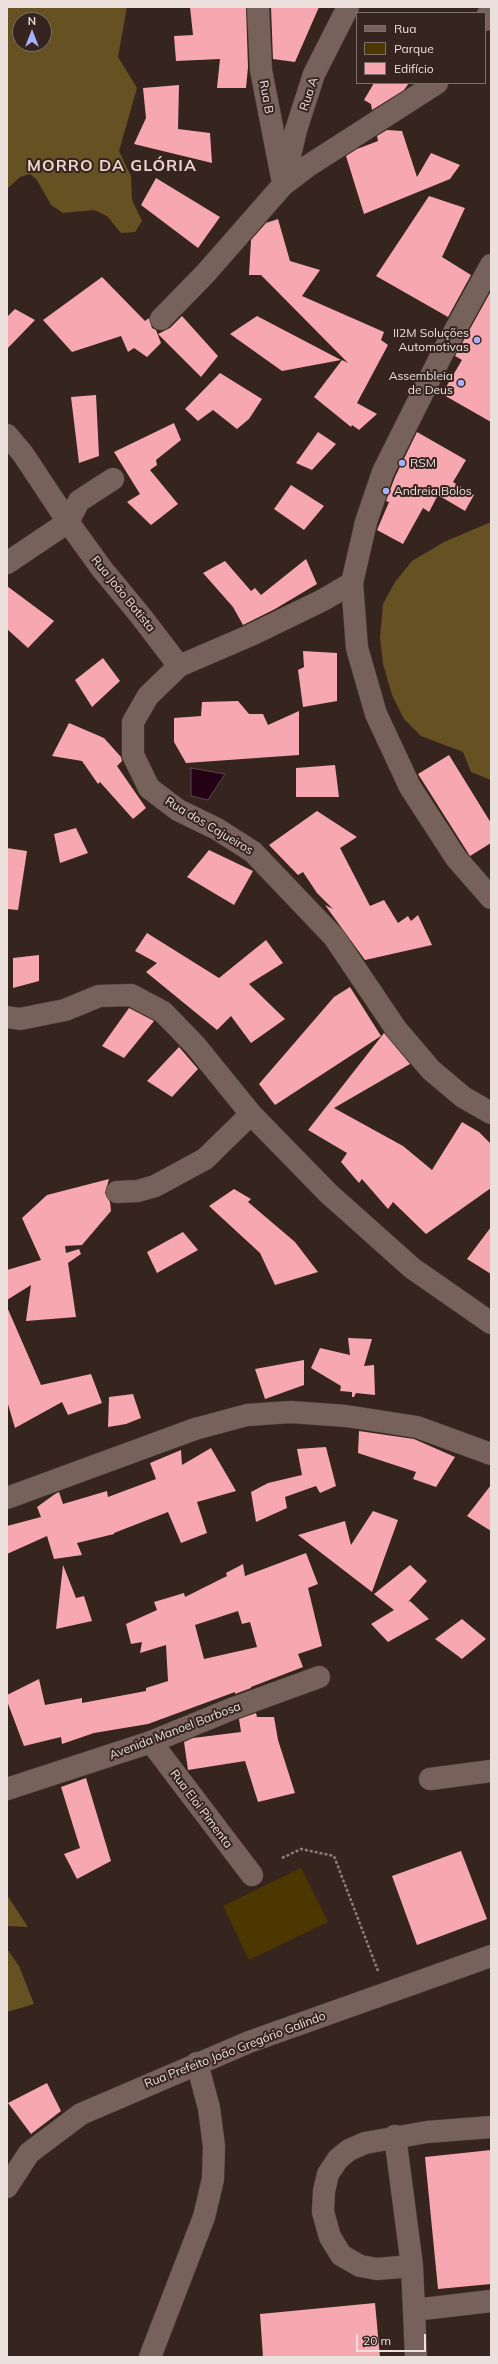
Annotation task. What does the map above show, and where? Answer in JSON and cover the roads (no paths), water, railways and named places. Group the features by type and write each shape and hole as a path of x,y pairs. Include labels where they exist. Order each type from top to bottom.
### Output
{"street":[{"name":"Rua B","path":"258,7 261,70 283,185"},
{"name":"Rua A","path":"283,185 296,130 314,74 348,7"},
{"path":"486,18 491,9"},
{"name":"Rua A","path":"161,319 206,274 283,185 308,166 435,84"},
{"path":"491,265 442,354 383,472 366,522 352,583 357,648 376,714 410,787 456,858 491,898"},
{"name":"Rua João Batista","path":"7,435 24,454 68,522 179,666"},
{"path":"7,563 68,522 80,501 113,479"},
{"name":"Rua dos Cajueiros","path":"352,583 323,600 251,636 179,666 148,696 132,722 132,755 149,788 178,810 217,829 254,852 334,937 396,1029 431,1070 462,1097 491,1113"},
{"path":"7,1017 20,1019 65,1010 99,996 131,995 163,1012 195,1044 251,1114 328,1193 412,1268 491,1323"},
{"path":"117,1192 138,1191 155,1186 205,1159 251,1114"},
{"path":"7,1498 195,1429 247,1415 291,1412 346,1416 417,1427 491,1454"},
{"name":"Avenida Manoel Barbosa","path":"7,1789 151,1742 234,1708 319,1677"},
{"name":"Rua Eloi Pimenta","path":"151,1742 252,1875"},
{"path":"430,1779 491,1771"},
{"name":"Rua Prefeito João Gregório Galindo","path":"7,2187 29,2153 81,2114 197,2063 250,2042 491,1956"},
{"path":"150,2357 204,2217 213,2179 214,2146 209,2108 197,2063"},
{"path":"412,2266 377,2269 360,2266 349,2262 341,2255 330,2237 323,2212 324,2191 327,2179 338,2159 349,2150 365,2143 395,2136 491,2127"},
{"path":"395,2136 412,2266 416,2357"},
{"path":"414,2310 491,2301"}],"place":[{"name":"II2M Soluções Automotivas","path":"477,340"},
{"name":"Assembleia de Deus","path":"461,383"},
{"name":"RSM","path":"402,463"},
{"name":"Andreia Bolos","path":"386,491"}],"district":[{"name":"MORRO DA GLÓRIA","path":"112,166"}]}
